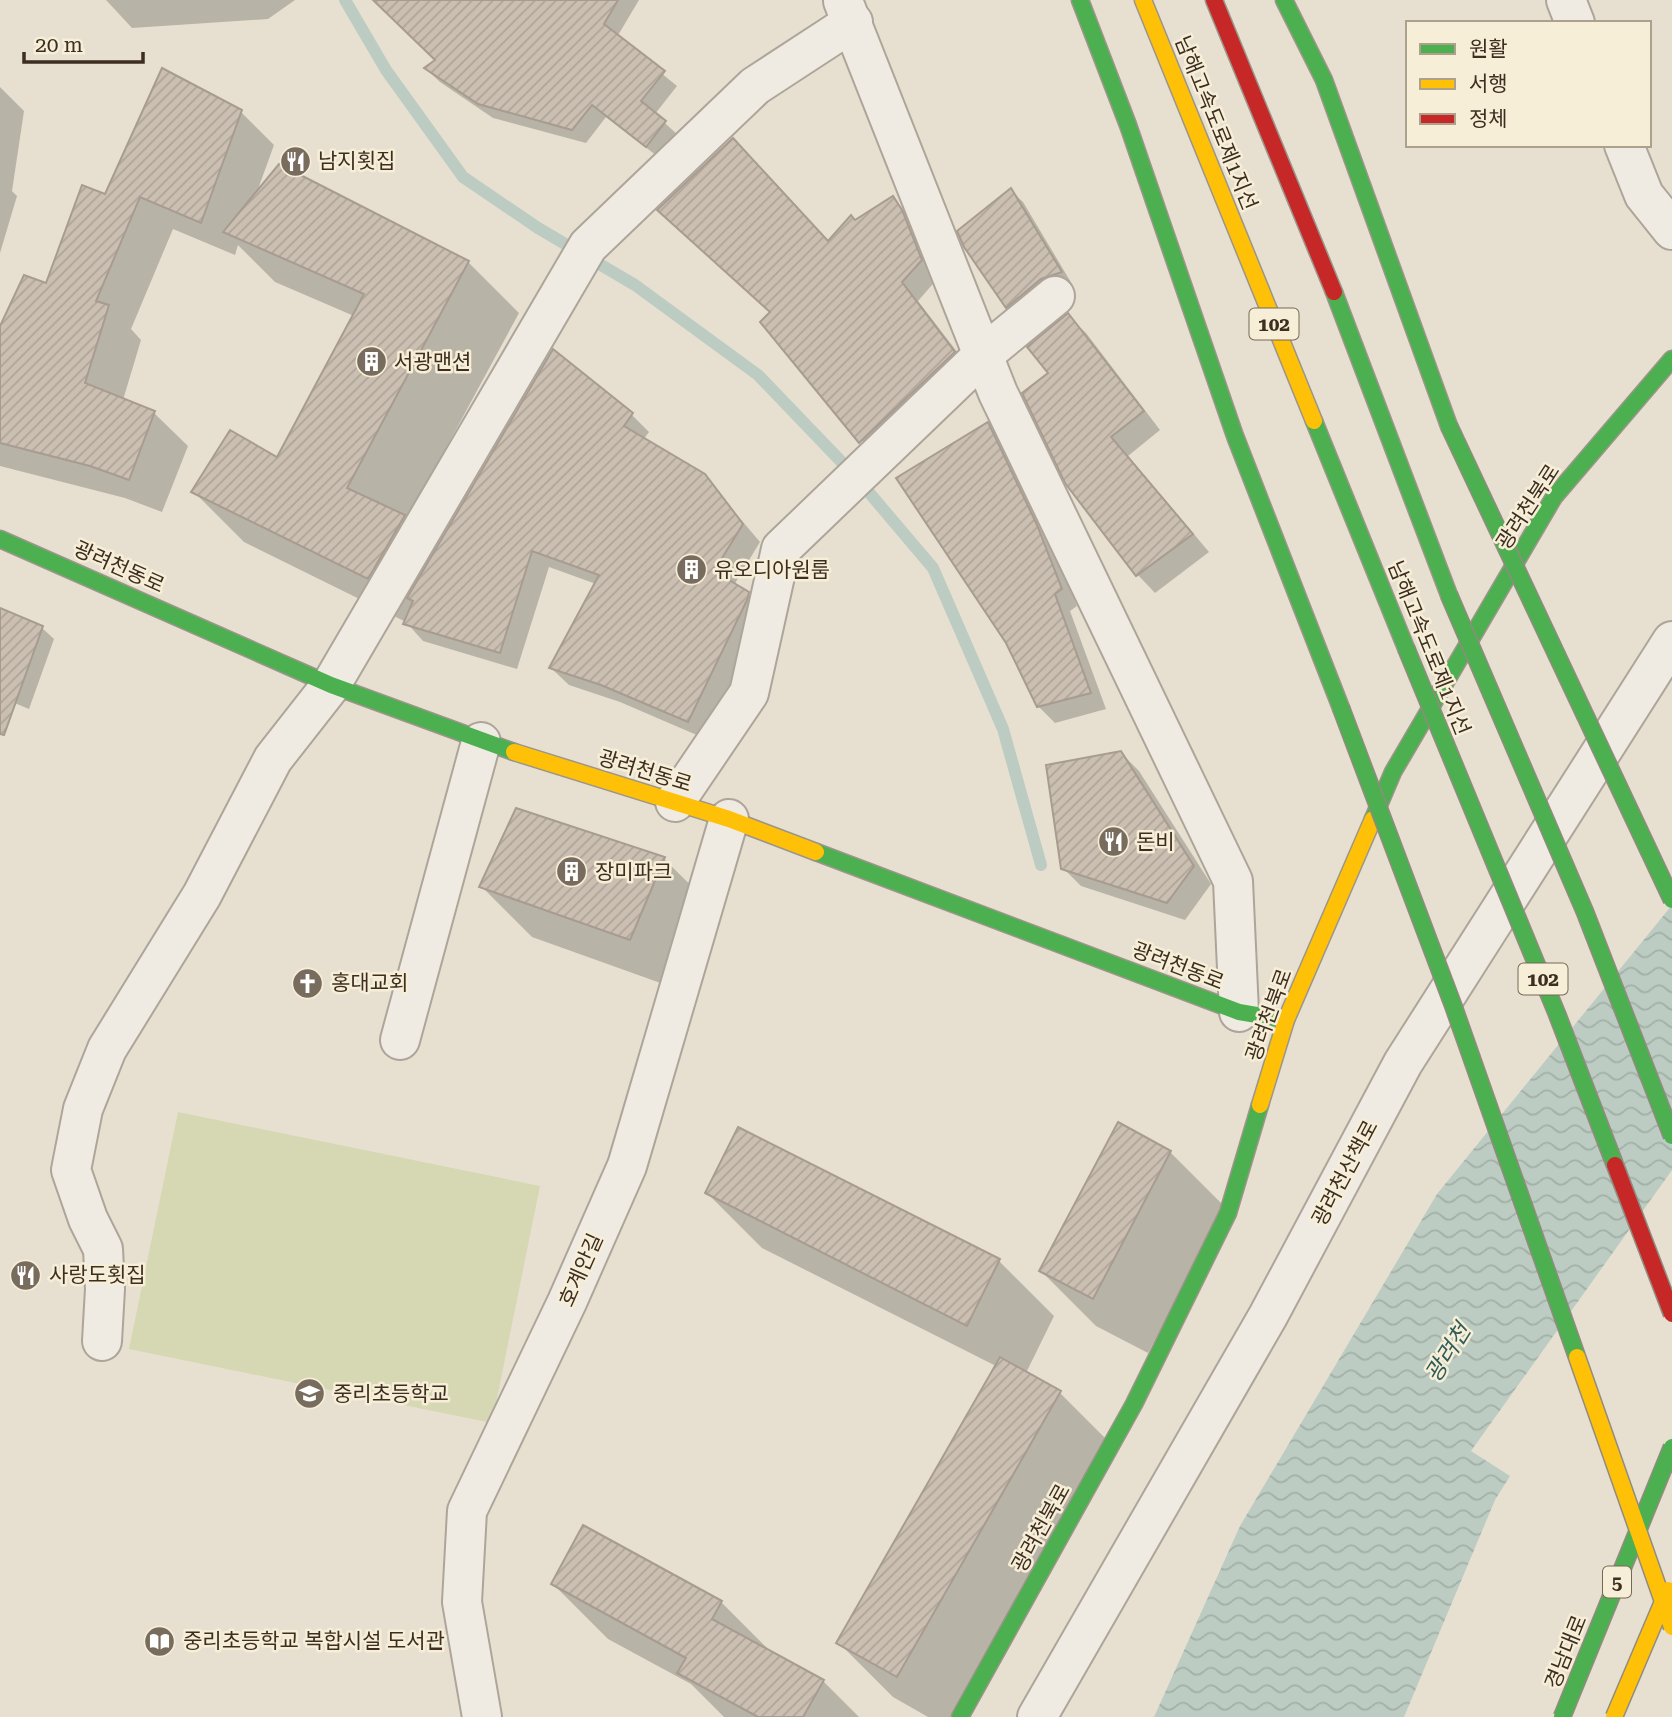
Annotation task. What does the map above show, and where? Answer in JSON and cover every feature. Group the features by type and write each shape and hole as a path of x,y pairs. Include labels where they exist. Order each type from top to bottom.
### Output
{"main road":[{"path":"1080,0 1128,125 1235,436 1453,1006 1672,1627"},
{"name":"남해고속도로제1지선","path":"1143,0 1557,1014 1672,1314"},
{"name":"남해고속도로제1지선","path":"1214,0 1310,230 1449,595 1600,950 1672,1136"},
{"path":"1284,0 1324,80 1449,426 1672,900"},
{"name":"광려천북로","path":"960,1717 1134,1404 1228,1213 1286,1020 1394,772 1554,497 1672,359"},
{"name":"광려천동로","path":"0,539 331,685 481,742 729,819 1239,1012 1286,1020"},
{"name":"경남대로","path":"1562,1717 1672,1447"},
{"name":"5","path":"1614,1717 1672,1581"}],"street":[{"path":"1566,0 1574,21"},
{"path":"102,1341 105,1289 103,1249 88,1219 71,1170 83,1109 107,1049 202,895 273,759 331,685 588,246 755,86 848,11 998,393 1233,881 1239,1012"},
{"path":"1625,147 1644,195 1672,230"},
{"path":"676,802 749,693 781,549 983,355 1055,296"},
{"name":"광려천산책로","path":"1037,1717 1268,1316 1403,1063 1672,641"},
{"path":"400,1040 481,742"},
{"name":"호계안길","path":"482,1717 462,1602 467,1511 568,1301 627,1166 729,819"}],"green space":[{"path":"178,1112 540,1186 492,1423 129,1349"}],"water":[{"name":"광려천","path":"1672,905 1672,1170 1471,1451 1510,1476 1495,1500 1404,1717 1154,1717 1240,1526 1437,1194"}],"building":[{"path":"373,0 618,0 604,24 665,71 641,101 666,121 646,147 592,105 572,130 478,104 424,68 435,60"},
{"path":"162,68 242,110 201,223 140,197 96,301 109,305 85,383 155,411 129,480 90,466 0,443 0,326 24,275 46,283 82,185 105,194"},
{"path":"733,138 828,241 851,215 855,220 893,196 902,210 922,260 902,282 955,352 859,443 760,322 770,312 657,210"},
{"name":"서광맨션","path":"279,164 469,261 347,488 405,515 368,579 191,492 230,430 277,457 364,294 223,232"},
{"path":"1011,188 1062,272 1041,279 1006,308 964,247 957,231"},
{"path":"1068,313 1144,411 1111,437 1193,534 1136,576 1065,483 1022,393 1048,373 1027,347"},
{"path":"553,349 633,413 624,426 705,474 743,524 714,571 749,592 748,598 688,722 601,685 549,668 599,575 532,551 500,653 403,624 413,601 407,598"},
{"path":"988,422 1037,525 1062,589 1055,594 1091,693 1037,707 1006,643 896,478"},
{"path":"0,608 43,626 4,735 0,734"},
{"path":"1121,751 1194,866 1167,903 1061,869 1046,765"},
{"name":"장미파크","path":"516,808 665,857 630,940 479,887"},
{"path":"1118,1122 1171,1151 1093,1299 1039,1271"},
{"path":"738,1127 1000,1259 967,1326 705,1193"},
{"path":"1000,1357 1061,1391 897,1677 836,1643"},
{"path":"583,1525 722,1601 712,1619 824,1680 803,1717 758,1717 677,1673 686,1658 551,1584"}],"waterway":[{"path":"345,0 386,70 463,177 538,228 635,285 758,375 855,476 933,568 1003,729 1041,865"}],"traffic: fast":[{"path":"1080,0 1128,125 1235,436 1341,708"},
{"path":"1284,0 1324,80 1449,426"},
{"path":"1334,292 1449,595"},
{"path":"1373,819 1393,772 1554,497 1672,359"},
{"path":"1314,421 1406,648"},
{"path":"1449,426 1672,900"},
{"path":"0,539 331,685 514,752"},
{"path":"1449,595 1585,912 1672,1136"},
{"path":"1406,648 1557,1014 1615,1165"},
{"path":"1341,708 1453,1005 1577,1357"},
{"path":"816,852 1239,1012 1286,1020"},
{"path":"960,1717 1134,1404 1228,1213 1260,1105"},
{"path":"1562,1717 1672,1447"}],"traffic: slow":[{"path":"1143,0 1314,421"},
{"path":"514,752 729,819 816,852"},
{"path":"1260,1105 1286,1020 1373,819"},
{"path":"1577,1357 1672,1627"},
{"path":"1614,1717 1668,1590"}],"traffic: jam":[{"path":"1214,0 1334,292"},
{"path":"1615,1165 1672,1314"}],"place":[{"name":"남지횟집","path":"295,161"},
{"name":"서광맨션","path":"371,362"},
{"name":"유오디아원룸","path":"691,570"},
{"name":"돈비","path":"1113,842"},
{"name":"장미파크","path":"572,872"},
{"name":"홍대교회","path":"308,983"},
{"name":"사랑도횟집","path":"26,1275"},
{"name":"중리초등학교","path":"310,1394"},
{"name":"중리초등학교 복합시설 도서관","path":"160,1641"}]}
